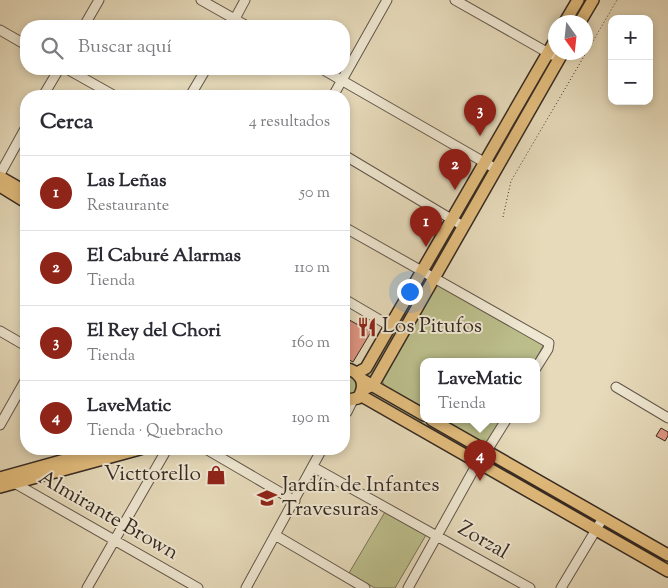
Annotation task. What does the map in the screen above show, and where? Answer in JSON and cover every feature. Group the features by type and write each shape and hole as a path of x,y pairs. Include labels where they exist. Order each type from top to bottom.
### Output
{"main road":[{"path":"569,15 578,0"},
{"path":"584,15 593,0"},
{"path":"359,389 366,368 548,53"},
{"path":"359,389 433,278 559,60"},
{"path":"0,175 20,188"},
{"path":"0,186 20,198"},
{"path":"350,376 359,389 478,462 668,571"},
{"path":"359,389 420,413"},
{"path":"437,423 668,556"},
{"path":"3,480 84,455"},
{"path":"3,480 113,455"}],"street":[{"path":"87,20 99,0"},
{"path":"201,0 229,20"},
{"path":"235,20 245,0"},
{"path":"350,67 387,0"},
{"path":"455,0 548,53"},
{"path":"0,30 20,42"},
{"path":"47,90 55,75"},
{"path":"78,75 104,90"},
{"path":"194,90 202,75"},
{"path":"333,75 496,169"},
{"path":"337,90 346,75"},
{"path":"0,175 20,138"},
{"path":"350,159 463,226"},
{"path":"350,231 549,343 548,349 540,362"},
{"path":"350,303 390,326"},
{"path":"0,330 20,342"},
{"path":"616,387 668,418"},
{"path":"0,424 20,389"},
{"path":"350,405 359,389"},
{"path":"408,588 478,462 504,423"},
{"path":"87,588 164,455"},
{"path":"216,455 294,501"},
{"path":"246,588 319,455"},
{"name":"Zorzal","path":"313,467 530,588"},
{"name":"Almirante Brown","path":"3,480 115,540 198,588"},
{"path":"561,588 602,518"},
{"path":"275,535 365,588"}],"path":[{"path":"503,217 511,181 617,0"}],"green space":[{"path":"542,66 547,69 499,156 494,153"},
{"path":"435,283 541,342 543,346 536,358 420,358 420,408 385,388 381,377"},
{"path":"420,285 425,288 372,377 368,374"},
{"path":"350,376 356,380 357,388 350,394"},
{"path":"371,390 420,419 420,423 427,423 474,451 472,455 368,394"},
{"path":"445,423 500,423 491,439 482,444"},
{"path":"491,460 587,516 585,520 488,464"},
{"path":"385,512 426,535 395,588 375,588 349,573"},
{"path":"608,527 668,561 668,566 606,530"}],"building":[{"path":"350,320 371,332 353,362 350,360"},
{"path":"661,428 668,432 665,441 656,436"}],"place":[{"name":"El Rey del Chori","path":"480,136"},
{"name":"El Caburé Alarmas","path":"455,190"},
{"name":"Las Leñas","path":"426,247"},
{"name":"Los Pitufos","path":"367,327"},
{"name":"Victtorello","path":"216,475"},
{"name":"LaveMatic","path":"480,481"},
{"name":"Jardín de Infantes Travesuras","path":"267,498"}]}
